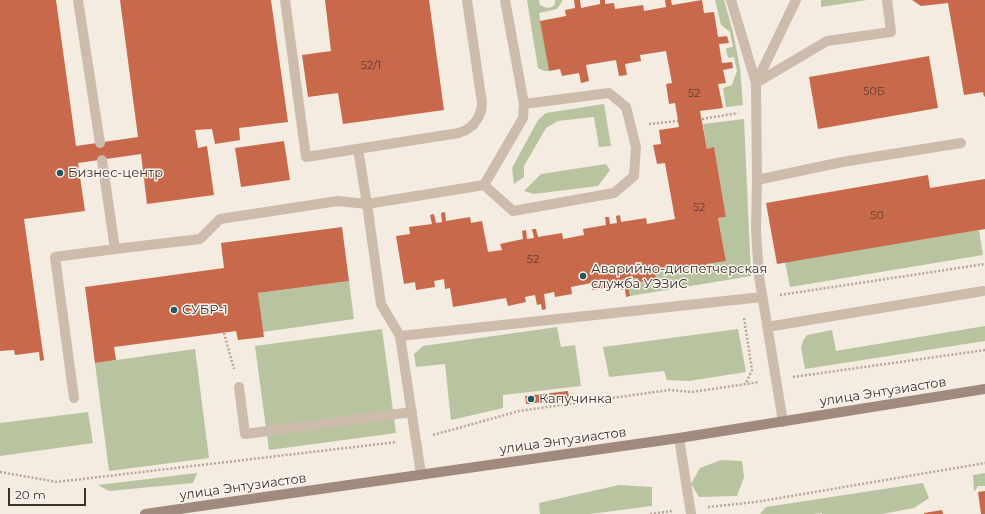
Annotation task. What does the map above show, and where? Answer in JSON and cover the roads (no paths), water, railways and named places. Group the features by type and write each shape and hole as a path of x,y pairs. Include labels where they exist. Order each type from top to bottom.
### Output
{"main road":[{"name":"улица Энтузиастов","path":"145,514 679,438 985,389"}],"lane":[{"path":"78,0 100,143"},
{"path":"285,0 306,157 459,133 473,125 481,111 482,103 467,0"},
{"path":"484,185 523,118 524,104 505,0"},
{"path":"731,0 756,83 756,230 759,276 783,422"},
{"path":"756,83 796,0"},
{"path":"756,83 827,41 891,32 887,0"},
{"path":"74,398 55,257 200,239 220,219 338,201 367,204 484,185 513,210 614,193 634,176 636,147 626,107 609,93 524,104"},
{"path":"757,180 842,162 961,143"},
{"path":"358,149 381,304 400,336 422,474"},
{"path":"102,160 115,249"},
{"path":"767,327 983,291"},
{"path":"400,336 762,297"},
{"path":"239,387 245,434 412,412"},
{"path":"679,438 691,511"}],"place":[{"name":"Бизнес-центр","path":"60,173"},
{"name":"Аварийно-диспетчерская служба УЭЗиС","path":"583,276"},
{"name":"СУБР-1","path":"174,310"},
{"name":"Капучинка","path":"531,399"}]}
